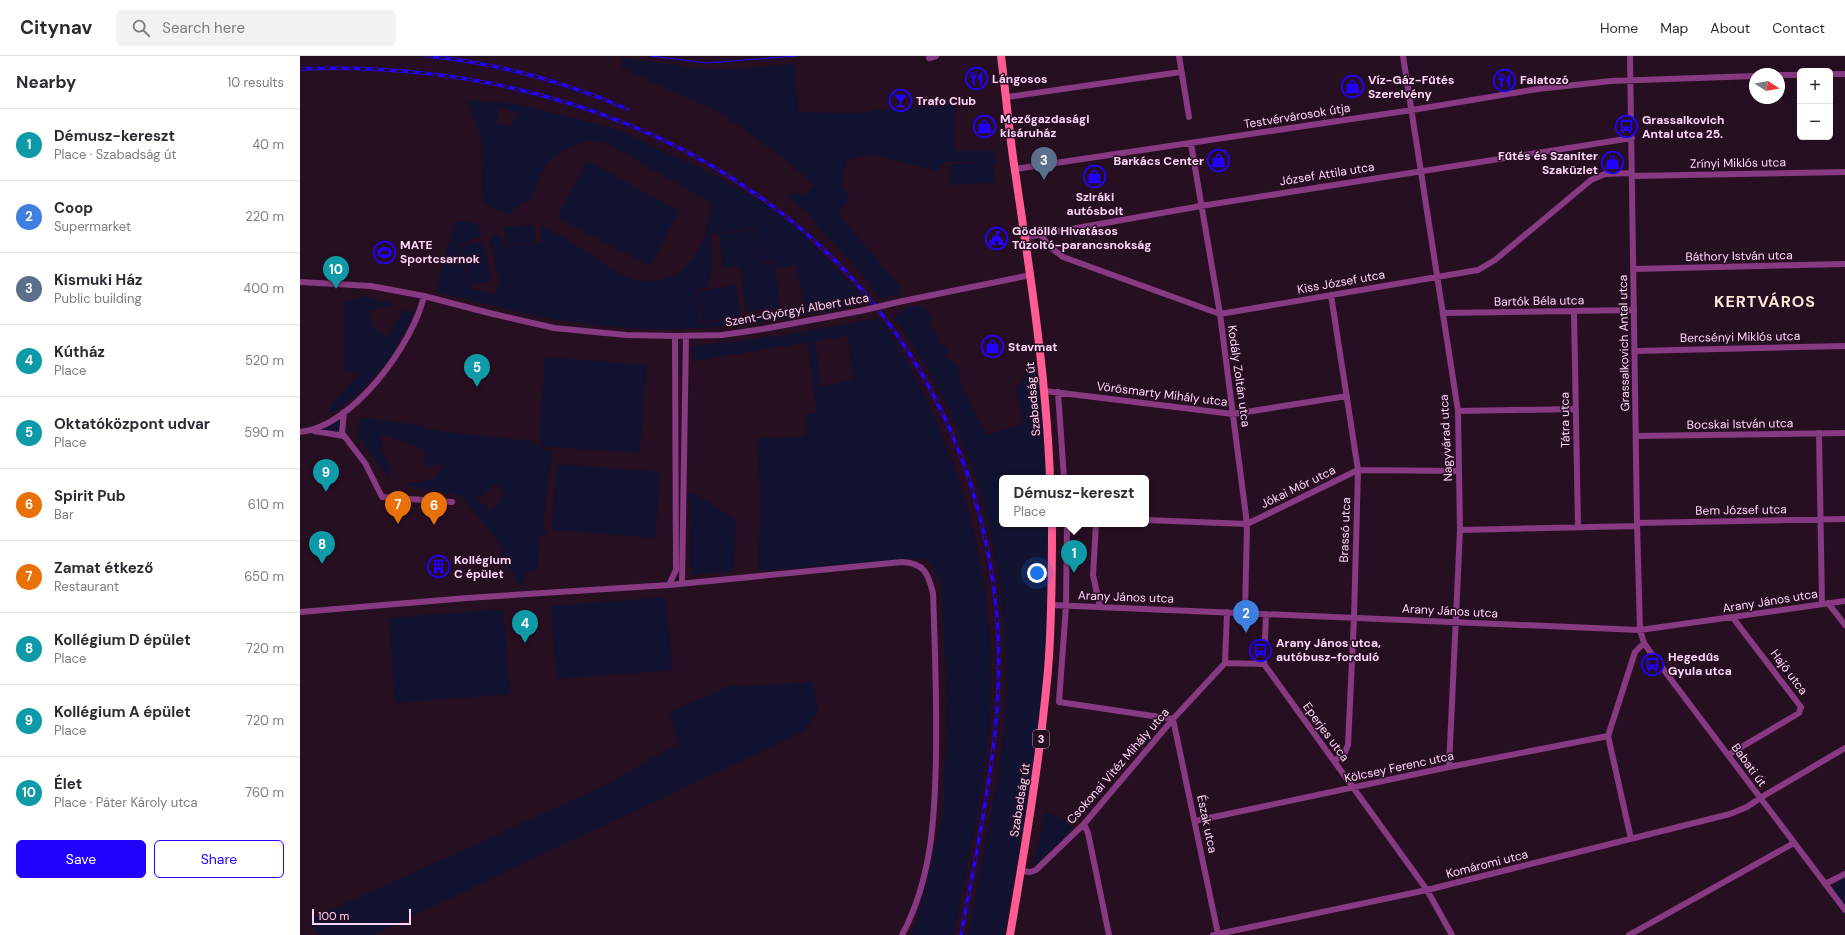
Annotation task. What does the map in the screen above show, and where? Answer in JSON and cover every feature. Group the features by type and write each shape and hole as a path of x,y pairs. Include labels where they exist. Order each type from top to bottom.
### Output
{"main road":[{"name":"Szabadság út","path":"1001,56 1015,169 1031,275 1045,391 1050,475"},
{"name":"Szabadság út","path":"1010,935 1042,731 1048,668 1051,605 1052,527"}],"street":[{"path":"1179,56 1189,118"},
{"name":"Nagyvárad utca","path":"1404,56 1458,411 1460,530 1450,767"},
{"name":"Grassalkovich Antal utca","path":"1630,56 1640,630"},
{"path":"1007,98 1181,72"},
{"path":"1833,74 1845,74"},
{"path":"1785,75 1797,75"},
{"name":"Testvérvárosok útja","path":"1015,169 1191,144 1538,89 1631,79 1749,76"},
{"name":"József Attila utca","path":"1026,237 1421,170 1632,138"},
{"name":"Kodály Zoltán utca","path":"1191,144 1220,314 1247,524 1245,613"},
{"name":"Zrínyi Miklós utca","path":"1632,174 1845,172"},
{"name":"Kiss József utca","path":"1040,234 1050,247 1063,257 1220,314 1469,272 1484,268 1591,180 1605,174 1632,174"},
{"name":"Báthory István utca","path":"1634,269 1845,264"},
{"name":"Szent-Györgyi Albert utca","path":"300,282 371,286 424,296 554,328 598,333 686,336 722,335 763,329 860,311 1031,275"},
{"name":"Brassó utca","path":"1330,295 1358,470 1354,618 1348,745 1344,754 1334,761"},
{"path":"313,431 331,423 344,412 371,387 392,363 415,322 424,296"},
{"name":"Bartók Béla utca","path":"1444,313 1634,310"},
{"name":"Tátra utca","path":"1574,312 1578,527"},
{"path":"668,584 676,570 675,336"},
{"path":"682,583 686,336"},
{"name":"Bercsényi Miklós utca","path":"1635,351 1845,346"},
{"path":"676,369 686,368"},
{"name":"Vörösmarty Mihály utca","path":"1045,391 1233,414 1347,396"},
{"name":"Szabadság út","path":"1058,392 1064,475"},
{"path":"1458,411 1576,409"},
{"path":"344,412 342,429 344,436 365,463 382,497 452,502"},
{"path":"300,432 313,431 344,436"},
{"path":"1819,433 1825,604 1845,625"},
{"name":"Bocskai István utca","path":"1636,436 1845,433"},
{"name":"Jókai Mór utca","path":"1149,520 1247,524 1358,470 1459,471"},
{"path":"676,485 684,485"},
{"name":"Bem József utca","path":"1460,530 1845,519"},
{"path":"1067,527 1066,606 1059,702 1173,720"},
{"path":"1096,527 1093,575 1100,607"},
{"path":"300,612 467,598 682,583 911,562 925,571 930,580 933,593 937,684 935,803 927,863 913,911 902,935"},
{"name":"Arany János utca","path":"1051,605 1640,630 1845,601"},
{"path":"1227,612 1225,663 1264,664 1266,614"},
{"name":"Hajó utca","path":"1728,755 1799,713 1801,707 1733,618"},
{"name":"Babati út","path":"1640,630 1644,643 1845,910"},
{"path":"1631,839 1608,736 1635,652 1644,643"},
{"name":"Csokonai Vitéz Mihály utca","path":"1021,871 1030,872 1036,870 1084,824 1173,720 1225,663"},
{"name":"Eperjes utca","path":"1264,664 1427,890 1452,935"},
{"name":"Észak utca","path":"1173,720 1195,821 1216,934"},
{"name":"Kölcsey Ferenc utca","path":"1195,821 1352,787 1608,736"},
{"name":"Komáromi utca","path":"1216,934 1427,890 1730,814 1747,807 1845,748"},
{"path":"1084,824 1088,833 1109,935"},
{"path":"1629,935 1794,843"},
{"path":"1826,884 1845,874"}],"shaded area":[{"path":"623,58 696,68 732,69 795,64 798,112 857,113 956,101 954,151 994,151 997,163 993,163 994,182 950,185 949,165 981,162 944,162 937,172 876,155 847,159 841,184 850,199 837,212 900,287 900,295 880,298 849,259 817,227 818,224 809,213 790,199 789,195 796,192 803,196 815,185 783,158 724,115 621,67"},
{"path":"466,100 518,104 616,129 717,176 761,201 796,227 862,296 856,306 789,318 722,326 654,329 620,328 567,321 529,314 435,292 455,221 478,223 480,237 458,245 468,288 494,294 500,282 490,241 492,236 500,234 503,247 541,243 541,224 620,273 637,280 649,281 661,280 672,276 682,269 691,261 704,239 711,203 605,142 584,141 564,150 550,160 537,181 531,201 521,202 509,215 483,203 481,136","holes":["498,107 518,113 511,125 497,124","755,228 760,262 775,260 775,268 796,266 804,305 765,314 700,324 695,290 708,287 711,266 711,234"]},
{"path":"587,161 679,211 650,266 557,217"},
{"path":"534,225 535,243 506,245 504,227"},
{"path":"754,230 759,264 774,262 780,307 746,312 740,266 723,268 719,234"},
{"path":"482,241 492,280 470,285 460,246"},
{"path":"736,285 740,316 702,322 697,291"},
{"path":"365,296 395,305 368,311 373,327 388,337 403,310 414,313 390,358 362,391 331,414 329,407 358,375 344,370 345,303"},
{"path":"910,306 923,306 933,317 928,325 935,332 938,343 947,347 948,354 942,356 954,363 957,363 962,388 987,435 1024,424 1016,389 1024,378 1028,366 1037,366 1046,443 1047,475 999,475 999,527 1048,527 1047,633 1044,687 1038,741 1004,935 968,935 985,840 998,779 1002,750 1006,693 1005,636 999,579 988,523 972,468 951,416 925,365 893,317"},
{"path":"881,318 908,363 931,410 951,458 967,508 980,560 987,611 991,664 990,716 985,771 954,935 911,935 917,922 943,813 947,699 941,581 926,558 758,571 761,502 757,439 805,437 806,415 817,413 808,342 693,361 692,346 778,336","holes":["848,336 853,381 821,386 815,341"]},
{"path":"545,357 646,365 640,453 539,446"},
{"path":"344,412 342,433 313,431"},
{"path":"361,417 424,426 428,430 532,441 536,446 552,451 543,524 548,532 539,538 537,571 526,571 524,585 518,585 497,540 460,495 403,485 434,479 444,464 430,466 423,463 426,451 411,444 381,434 382,450 389,464 390,480 358,436","holes":["496,483 503,494 499,503 490,511 478,499"]},
{"path":"557,464 660,472 655,538 552,530"},
{"path":"689,493 699,496 736,520 733,571 691,575"},
{"path":"666,597 672,670 557,679 551,606"},
{"path":"503,609 510,694 395,703 389,618"},
{"path":"813,682 818,712 804,731 372,935 320,935 309,920 604,786 678,744 670,712 727,687"},
{"path":"1045,812 1055,815 1073,828 1033,868"},
{"path":"1845,877 1845,905 1835,890 1835,886 1836,882"}],"tram line":[{"path":"650,56 706,63 796,56"}],"railway":[{"path":"427,56 504,68 554,82 627,109"},
{"path":"300,69 425,73 544,96 655,136 756,194 843,269 913,360 965,466 994,589 998,633 999,676 991,763 985,806 961,935"}],"place":[{"name":"Lángosos","path":"977,79"},
{"name":"Falatozó","path":"1505,80"},
{"name":"Víz-Gáz-Fűtés Szerelvény","path":"1352,87"},
{"name":"Trafo Club","path":"901,101"},
{"name":"Mezőgazdasági kisáruház","path":"984,126"},
{"name":"Grassalkovich Antal utca 25.","path":"1627,127"},
{"name":"Barkács Center","path":"1219,161"},
{"name":"Fűtés és Szaniter Szaküzlet","path":"1613,163"},
{"name":"Sziráki autósbolt","path":"1095,176"},
{"name":"Kismuki Ház","path":"1044,180"},
{"name":"Gödöllő Hivatásos Tűzoltó-parancsnokság","path":"996,238"},
{"name":"MATE Sportcsarnok","path":"384,252"},
{"name":"Élet","path":"336,289"},
{"name":"Stavmat","path":"992,347"},
{"name":"Oktatóközpont udvar","path":"477,387"},
{"name":"Kollégium A épület","path":"326,492"},
{"name":"Zamat étkező","path":"398,524"},
{"name":"Spirit Pub","path":"434,525"},
{"name":"Kollégium D épület","path":"322,564"},
{"name":"Kollégium C épület","path":"438,567"},
{"name":"Démusz-kereszt","path":"1074,573"},
{"name":"Coop","path":"1246,633"},
{"name":"Kútház","path":"525,643"},
{"name":"Arany János utca, autóbusz-forduló","path":"1261,650"},
{"name":"Hegedűs Gyula utca","path":"1652,664"}],"district":[{"name":"KERTVÁROS","path":"1765,301"}]}
